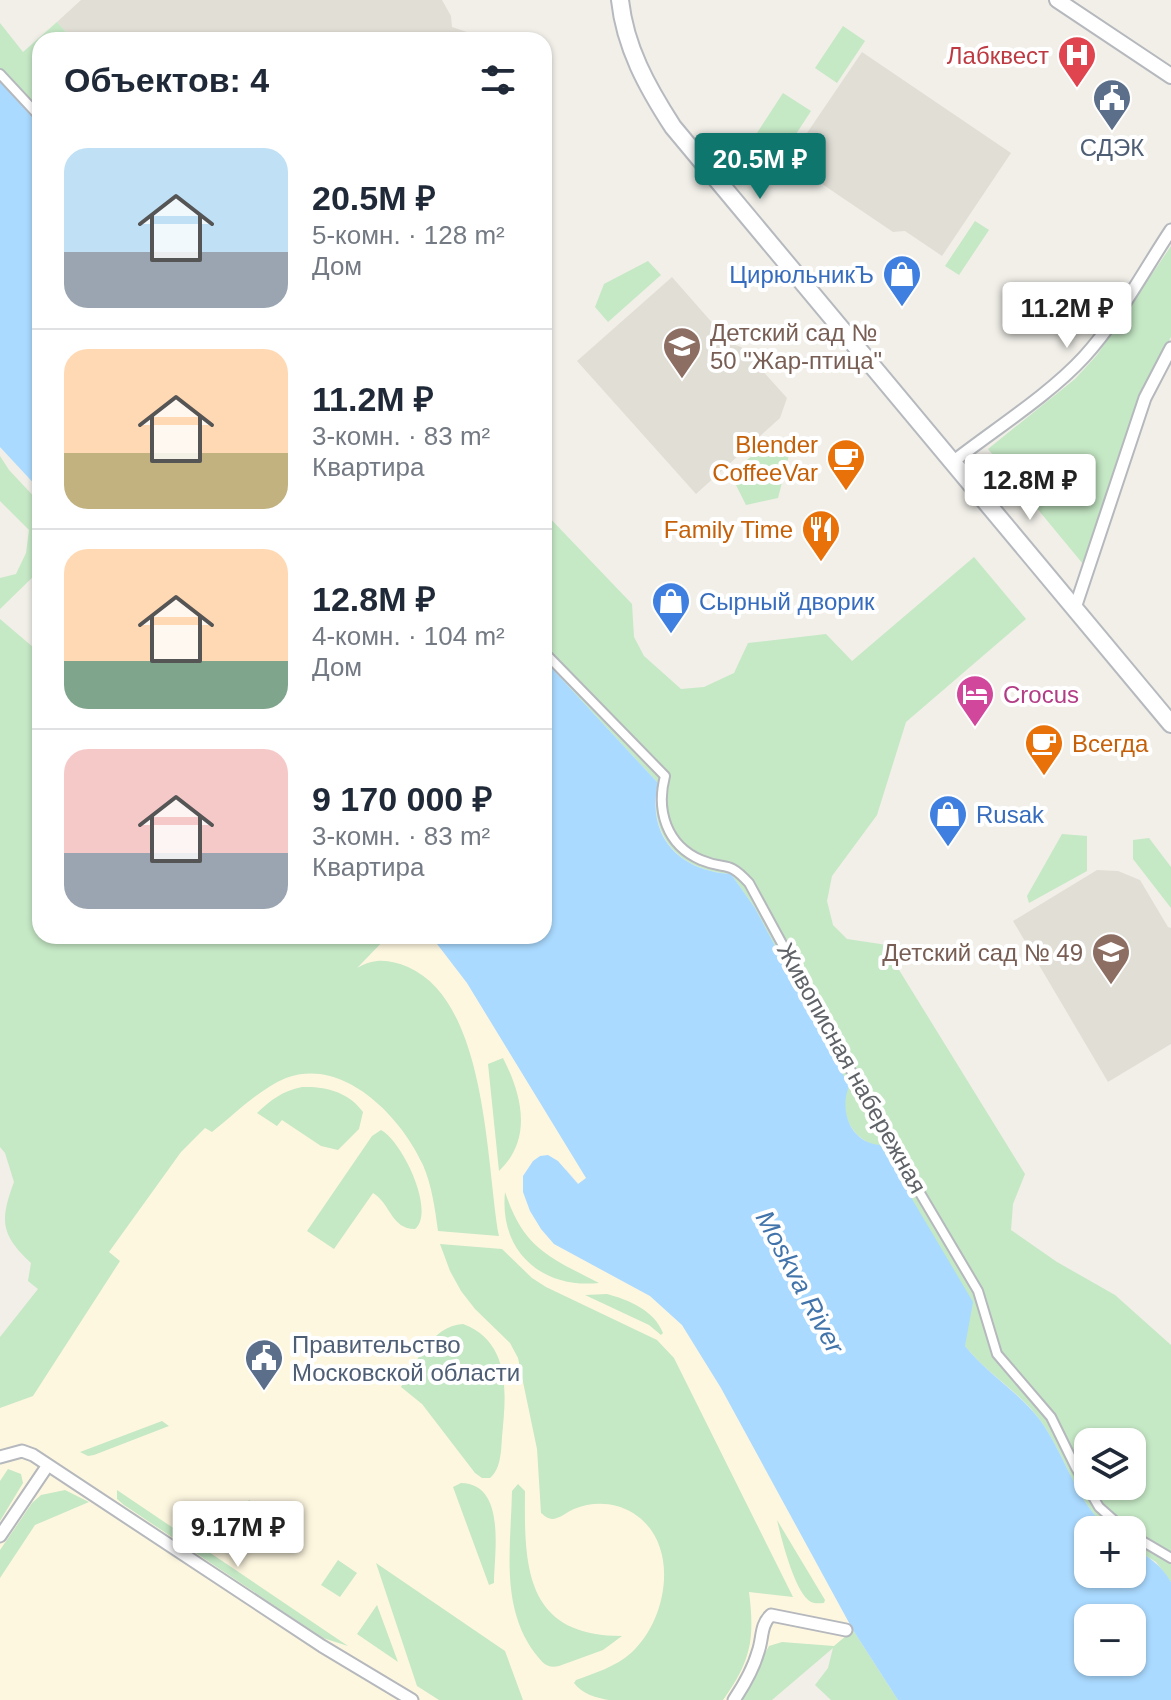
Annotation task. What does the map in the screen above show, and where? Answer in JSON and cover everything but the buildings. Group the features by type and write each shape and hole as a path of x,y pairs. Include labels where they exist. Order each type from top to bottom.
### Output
{"main road":[{"path":"620,0 622,19 635,59 673,127 1171,724"}],"street":[{"path":"1057,0 1171,76"},
{"path":"0,74 32,108"},
{"path":"954,461 1067,374 1084,357 1102,335 1171,230"},
{"path":"1075,608 1145,398 1171,348"},
{"name":"Живописная набережная","path":"552,660 665,776 661,803 663,817 676,841 697,858 734,867 749,883 888,1139 978,1291 997,1354 1051,1417 1076,1468 1099,1507 1109,1516"},
{"path":"0,1457 22,1451 48,1465 322,1646 412,1700"},
{"path":"0,1536 48,1465"},
{"path":"1146,1543 1171,1558"},
{"path":"734,1700 752,1668 760,1649 764,1622 771,1615 846,1630"}],"shaded area":[{"path":"81,0 442,0 451,16 452,27 467,32 66,32 57,22"},
{"path":"862,52 1011,153 942,256 905,231 893,232 788,161"},
{"name":"Детский сад № 50 \"Жар-птица\"","path":"672,277 730,343 741,347 787,398 780,418 696,494 577,361"},
{"name":"Детский сад № 49","path":"1097,870 1118,871 1140,880 1171,928 1171,1044 1108,1082 1013,921"},
{"path":"380,944 437,944 467,983 587,1178 579,1184 566,1169 541,1229 554,1244 650,1296 682,1325 721,1388 853,1630 772,1700 0,1700 0,1351 181,1152"}],"green space":[{"path":"57,22 66,32 46,32"},
{"path":"0,23 23,52 32,44 32,115 0,81"},
{"path":"843,26 865,41 837,83 815,68"},
{"path":"783,93 811,111 785,151 757,133"},
{"path":"975,221 989,230 959,275 945,266"},
{"path":"1171,246 1171,337 1139,395 1083,564 988,449 1075,379 1097,355"},
{"path":"648,261 661,275 608,322 595,307 604,284"},
{"path":"773,438 789,455 778,498 746,505 736,485 734,471"},
{"path":"0,456 32,494 32,578 0,609 0,578 16,574 26,553 29,530 0,501"},
{"path":"552,520 632,604 634,637 644,656 681,689 704,687 734,673 748,643 826,634 852,661 974,557 1026,619 906,722 877,815 832,876 827,901 833,925 847,939 887,945 896,965 1025,1174 1013,1204 1011,1230 1057,1262 1115,1295 1171,1345 1171,1582 1156,1562 1146,1556 1146,1516 1096,1516 1085,1500 1146,1500 1146,1428 1074,1428 1074,1482 1040,1420 965,1346 966,1333 874,1145 858,1135 848,1121 845,1104 848,1085 755,908 731,874 696,866 671,847 657,819 658,783 552,669"},
{"path":"0,619 32,646 32,944 380,944 357,968 369,962 382,961 408,967 434,986 454,1014 469,1049 486,1128 499,1236 438,1231 431,1189 423,1165 401,1128 368,1096 349,1083 329,1076 308,1073 286,1078 257,1095 212,1132 205,1128 181,1152 109,1252 120,1261 33,1396 0,1408 0,1337 38,1289 28,1281 31,1263 8,1235 6,1207 14,1182 5,1153 0,1147"},
{"path":"1062,834 1087,836 1087,871 1029,903 1027,896"},
{"path":"1149,838 1171,867 1171,908 1133,859 1133,840"},
{"path":"503,1058 515,1087 521,1116 517,1145 499,1171 488,1064"},
{"path":"302,1087 344,1095 363,1112 359,1129 338,1150 321,1146 282,1120 277,1126 257,1113 277,1097"},
{"path":"381,1130 398,1148 414,1177 422,1207 420,1220 415,1229 401,1225 373,1193 334,1249 307,1231 372,1136"},
{"path":"505,1192 521,1227 540,1249 599,1283 559,1280 528,1262 509,1232"},
{"path":"440,1244 502,1249 546,1287 657,1340 674,1358 793,1597 749,1592 749,1649 740,1673 723,1700 609,1700 585,1693 574,1683 618,1662 644,1639 661,1602 664,1582 658,1543 648,1526 633,1513 619,1507 589,1505 552,1519 541,1513 537,1449 518,1358 510,1343 461,1291"},
{"path":"607,1294 647,1312 663,1333 661,1335 649,1325 585,1295"},
{"path":"463,1324 479,1332 490,1343 502,1372 504,1405 501,1454 490,1478 482,1478 475,1473 422,1404 401,1387 433,1338 452,1326"},
{"path":"162,1421 169,1426 94,1455 80,1452"},
{"path":"8,1469 21,1474 23,1483 0,1521 0,1481"},
{"path":"461,1483 476,1486 486,1495 492,1507 496,1539 494,1583 489,1585 453,1487"},
{"path":"518,1484 525,1491 526,1547 530,1571 537,1593 549,1611 566,1624 590,1633 622,1636 603,1650 555,1667 547,1666 539,1659 523,1634 516,1615 510,1554 512,1491"},
{"path":"65,1490 89,1502 35,1525 0,1578 0,1550 32,1503 41,1495"},
{"path":"117,1490 348,1646 323,1638 124,1505 117,1499"},
{"path":"249,1500 273,1517 257,1540 232,1524"},
{"path":"777,1520 824,1603 811,1602 805,1597 790,1564"},
{"path":"338,1560 357,1573 340,1597 321,1585"},
{"path":"376,1563 505,1651 523,1700 439,1700 417,1686"},
{"path":"377,1605 398,1662 357,1634"},
{"path":"853,1630 898,1700 831,1700 815,1685 828,1668 833,1648 772,1700 740,1700 769,1646 782,1642 834,1646"}],"water":[{"path":"0,81 32,115 32,481 0,447"},
{"name":"Moskva River","path":"552,669 658,783 657,819 670,847 696,866 731,874 755,908 849,1086 845,1105 854,1132 870,1143 880,1145 973,1302 965,1346 1040,1420 1074,1482 1074,1500 1085,1500 1096,1516 1074,1516 1074,1588 1146,1588 1146,1557 1171,1582 1171,1700 898,1700 853,1630 721,1388 682,1325 650,1296 554,1244 530,1211 523,1192 523,1176 540,1156 548,1155 558,1161 578,1184 586,1178 467,983 437,944 552,944"}],"place":[{"name":"Лабквест","path":"1077,89"},
{"name":"СДЭК","path":"1112,132"},
{"name":"ЦирюльникЪ","path":"902,308"},
{"name":"Детский сад № 50 \"Жар-птица\"","path":"682,380"},
{"name":"Blender CoffeeVar","path":"846,492"},
{"name":"Family Time","path":"821,563"},
{"name":"Сырный дворик","path":"671,635"},
{"name":"Crocus","path":"975,728"},
{"name":"Всегда","path":"1044,777"},
{"name":"Rusak","path":"948,848"},
{"name":"Детский сад № 49","path":"1111,986"},
{"name":"Правительство Московской области","path":"264,1392"}]}
